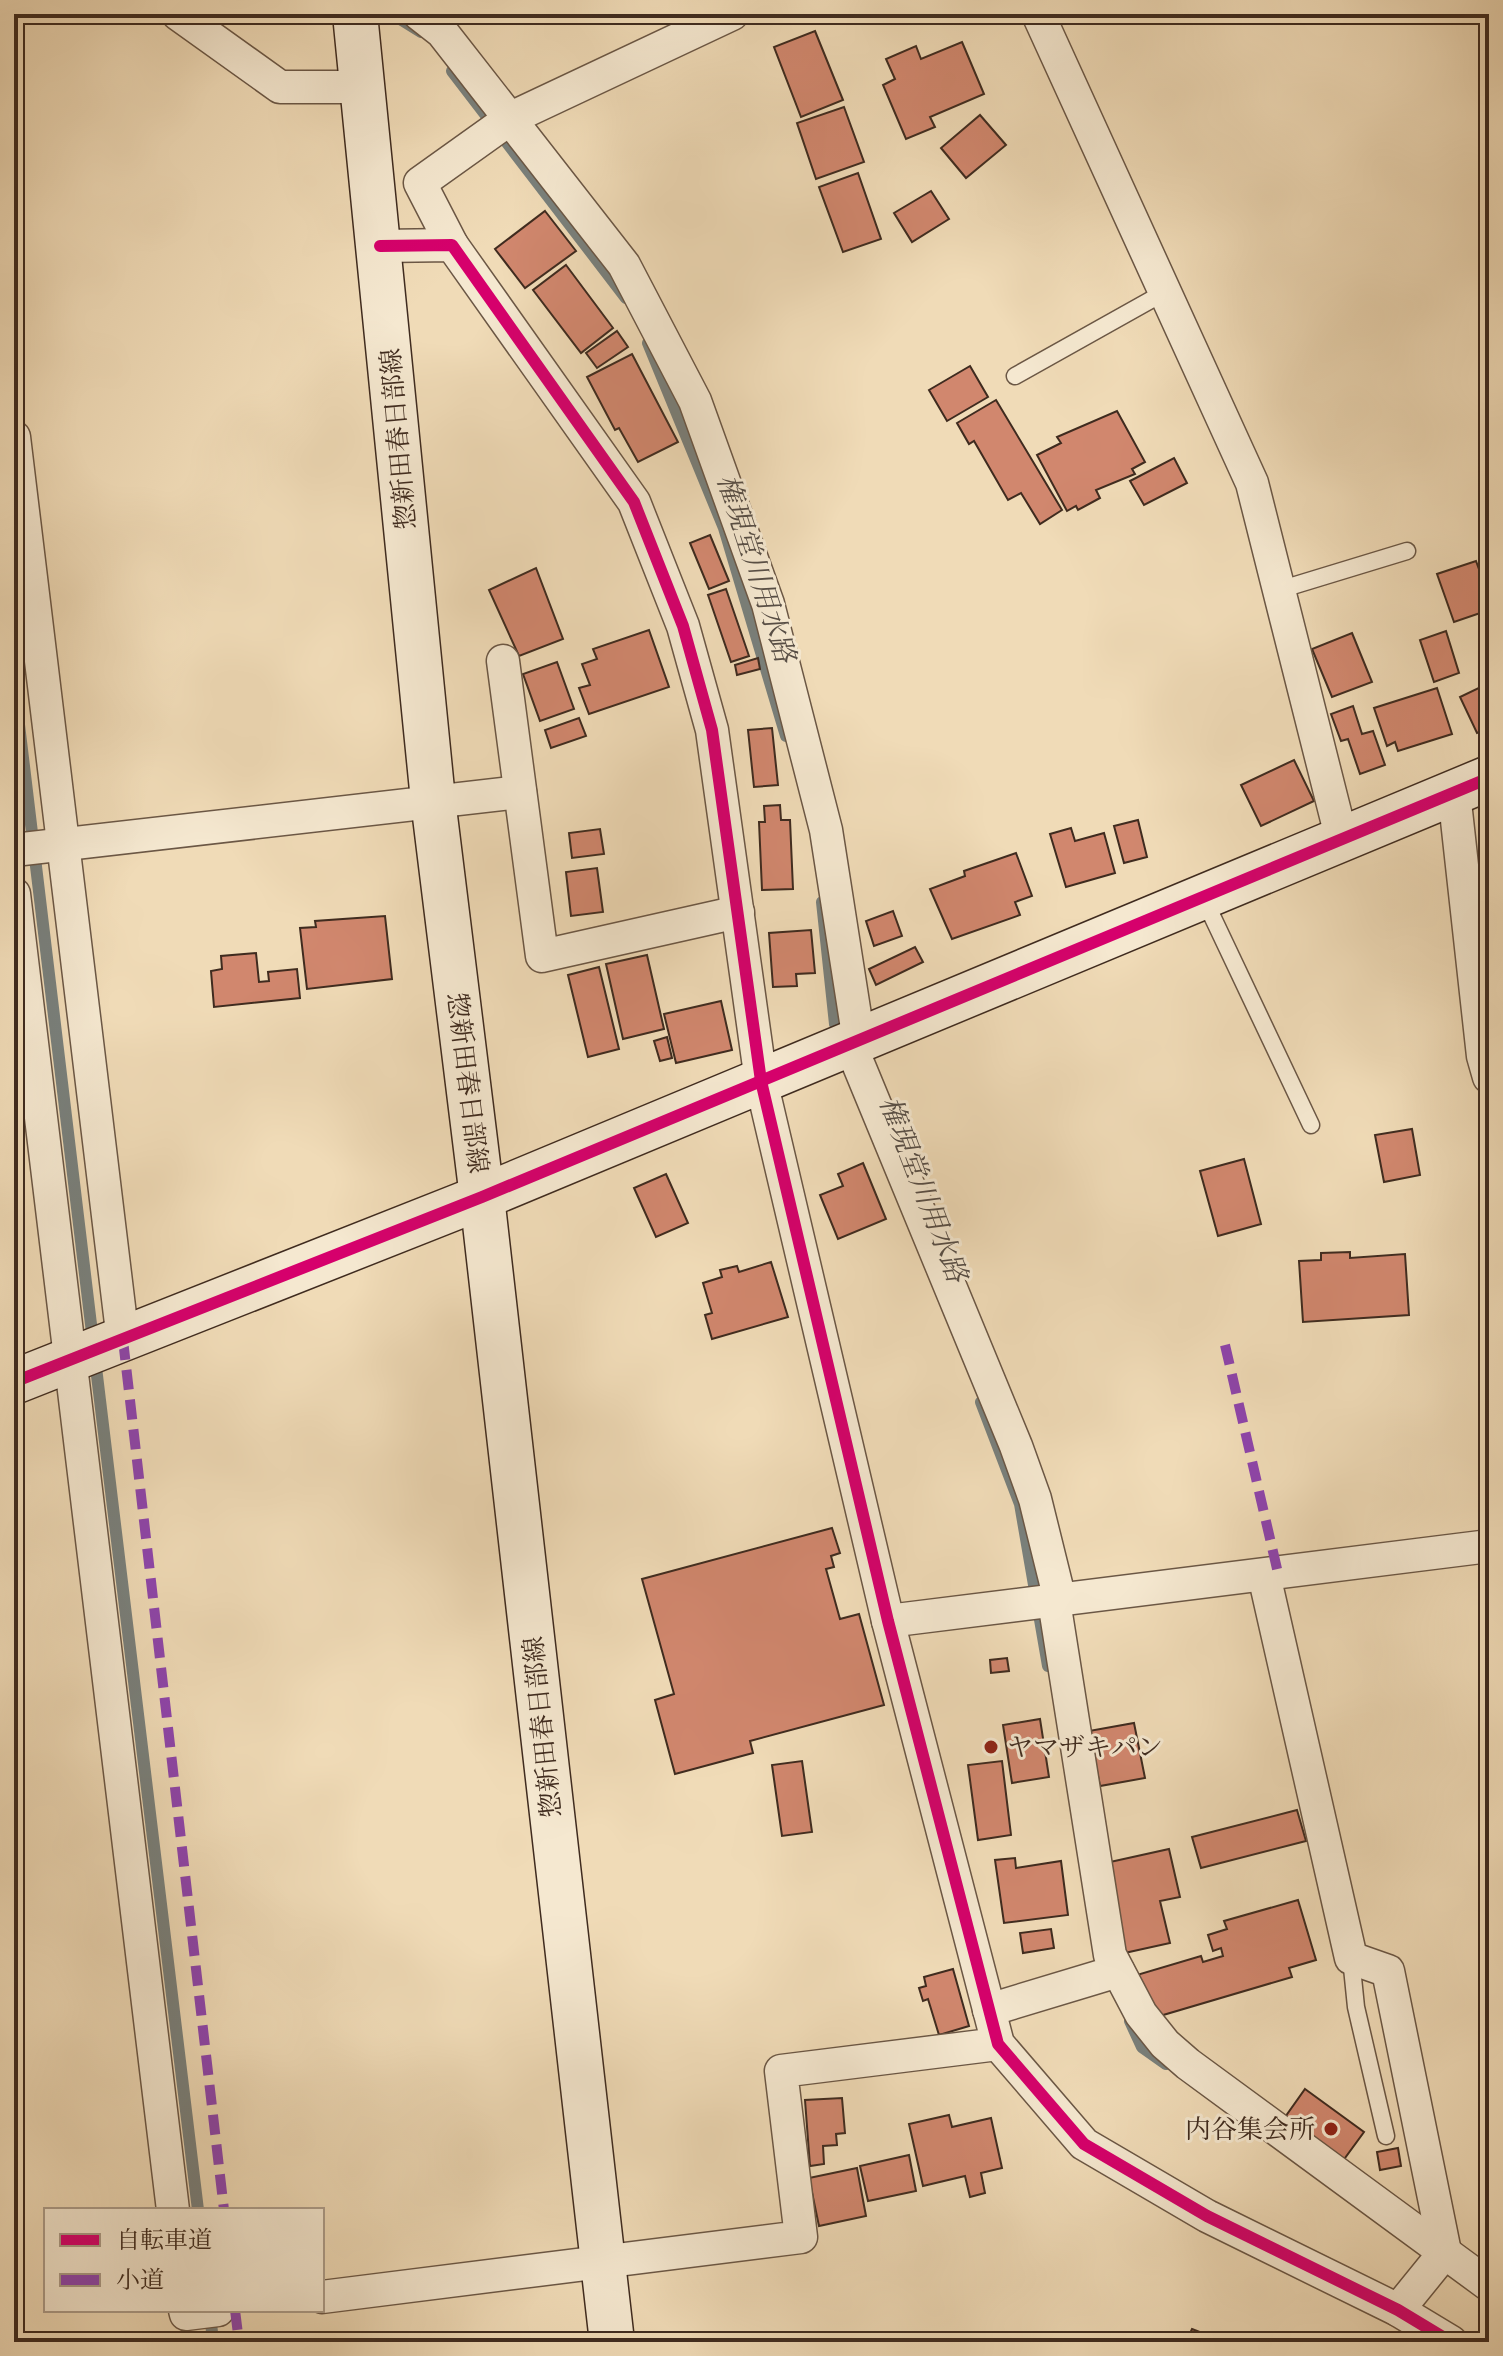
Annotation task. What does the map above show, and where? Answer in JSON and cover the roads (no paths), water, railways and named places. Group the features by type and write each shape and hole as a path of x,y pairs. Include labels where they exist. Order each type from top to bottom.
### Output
{"main road":[{"name":"惣新田春日部線","path":"355,16 433,800 482,1197 612,2342"},
{"path":"14,1382 482,1197 1472,786"}],"street":[{"path":"178,14 280,87 360,87"},
{"path":"419,14 442,32 624,265 695,401 768,604 826,830 844,1047 1016,1446 1035,1499 1057,1600 1110,1955 1141,2014 1165,2044 1489,2285"},
{"path":"732,14 510,119 420,183 452,245 634,502 683,626 712,730 761,1081 888,1621 998,2044 1084,2144 1207,2216 1398,2310 1451,2342"},
{"path":"1038,14 1252,483 1342,840"},
{"path":"380,246 452,245"},
{"path":"14,437 123,1340"},
{"path":"503,661 542,956 738,912"},
{"path":"1472,786 1483,1056 1489,1077"},
{"path":"14,850 520,792"},
{"path":"14,894 73,1360 173,2208"},
{"path":"888,1621 1489,1546"},
{"path":"1264,1575 1351,1958 1388,1971 1445,2252"},
{"path":"989,2010 1118,1971"},
{"path":"324,2297 801,2237 781,2071 998,2044"},
{"path":"1398,2310 1445,2252"}],"lane":[{"path":"1015,376 1165,292"},
{"path":"1279,590 1407,551"},
{"path":"1204,898 1311,1125"},
{"path":"1351,1958 1356,2007 1386,2136"}],"waterway":[{"name":"権現堂川用水路","path":"392,14 421,32"},
{"name":"権現堂川用水路","path":"452,71 626,298"},
{"name":"権現堂川用水路","path":"648,343 724,528 786,736"},
{"path":"14,683 93,1341"},
{"name":"権現堂川用水路","path":"822,902 835,1024 841,1038"},
{"path":"95,1359 198,2208"},
{"name":"権現堂川用水路","path":"981,1402 1020,1504 1048,1666"},
{"name":"権現堂川用水路","path":"1130,2021 1142,2047 1166,2064"},
{"path":"210,2313 213,2342"}],"place":[{"name":"ヤマザキパン","path":"991,1747"},
{"name":"内谷集会所","path":"1331,2129"}]}
